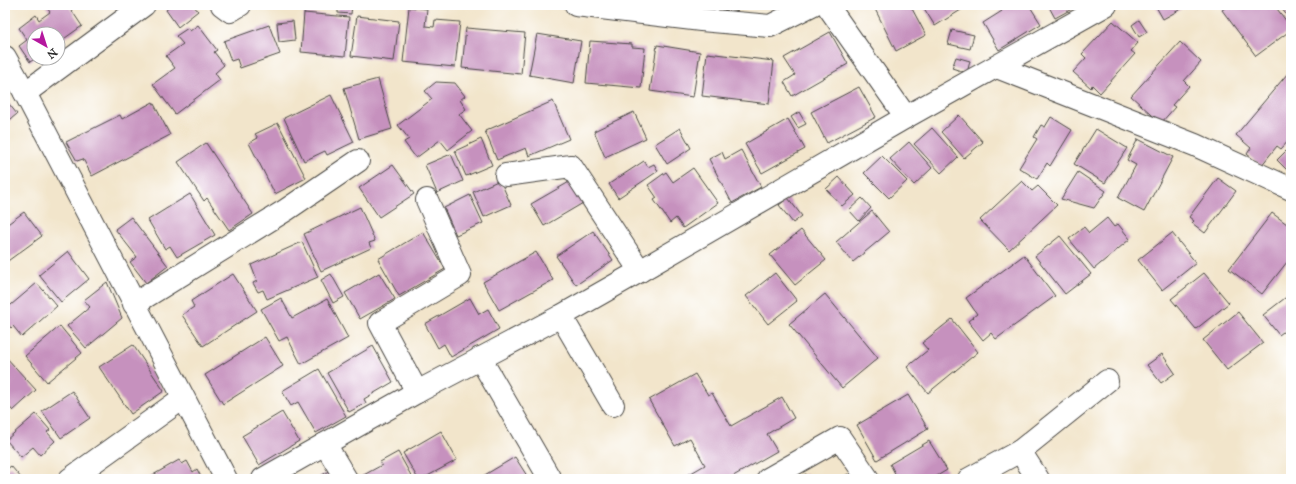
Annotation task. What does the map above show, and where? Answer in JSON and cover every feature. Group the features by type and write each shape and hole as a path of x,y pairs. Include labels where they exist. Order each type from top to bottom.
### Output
{"street":[{"path":"25,93 144,5"},
{"path":"222,5 230,11 240,5"},
{"path":"576,5 698,13 770,26 812,5"},
{"path":"828,5 906,116"},
{"path":"263,479 417,392 562,316 906,116 997,67 1106,5"},
{"path":"5,57 226,479"},
{"path":"997,67 1195,145 1291,189"},
{"path":"134,304 286,210 358,161"},
{"path":"506,175 571,166 640,272"},
{"path":"417,392 380,323 460,275 427,200"},
{"path":"562,316 613,406"},
{"path":"480,358 550,479"},
{"path":"969,479 1020,451 1107,381"},
{"path":"70,479 183,398"},
{"path":"768,479 840,438 868,479"},
{"path":"325,444 346,479"},
{"path":"1020,451 1038,479"}],"building":[{"path":"45,5 68,5 82,26 66,37 66,26 26,26 26,38 19,28 36,15 39,20 50,12"},
{"path":"172,5 193,5 198,11 178,27 166,10"},
{"path":"338,5 352,5 351,14 338,13"},
{"path":"873,5 910,5 926,35 896,51"},
{"path":"922,5 969,5 935,26"},
{"path":"998,5 1029,5 1041,24 999,50 983,23 1002,11"},
{"path":"1048,5 1079,5 1055,18"},
{"path":"1155,5 1178,5 1181,9 1163,19"},
{"path":"1229,5 1274,5 1291,27 1291,30 1256,56 1222,10"},
{"path":"1279,5 1291,5 1291,21"},
{"path":"409,7 427,9 425,26 434,27 435,20 460,22 455,67 403,62"},
{"path":"304,13 349,17 345,56 301,52"},
{"path":"357,16 399,21 394,61 351,56"},
{"path":"1139,20 1147,32 1139,37 1132,25"},
{"path":"293,21 295,40 279,42 277,23"},
{"path":"1113,21 1138,43 1131,51 1135,54 1100,93 1092,85 1091,88 1073,72 1086,58 1082,54"},
{"path":"198,25 217,50 214,52 224,65 215,73 220,80 175,114 153,84 175,68 166,56 183,44 176,36 188,28 190,31"},
{"path":"269,25 280,54 240,68 237,59 231,61 224,41"},
{"path":"466,28 525,33 521,74 462,68"},
{"path":"952,30 974,35 970,49 948,44"},
{"path":"830,32 848,64 792,96 784,82 795,75 784,58"},
{"path":"537,34 581,41 574,83 529,75"},
{"path":"26,41 26,56 19,46"},
{"path":"590,41 632,44 632,47 645,48 641,88 586,83"},
{"path":"1180,42 1201,62 1184,81 1189,86 1172,105 1175,107 1161,123 1131,96"},
{"path":"657,45 700,52 693,97 650,91"},
{"path":"707,53 774,61 769,104 702,96"},
{"path":"956,57 970,61 967,73 952,68"},
{"path":"1288,73 1291,75 1291,138 1281,149 1277,146 1261,166 1247,154 1251,148 1236,135"},
{"path":"378,79 392,129 359,139 344,88"},
{"path":"436,82 455,83 465,96 460,100 466,109 459,114 472,131 448,150 440,140 416,158 404,142 409,139 398,125 432,99 425,91"},
{"path":"859,87 876,117 827,143 811,112"},
{"path":"331,95 354,142 327,155 325,151 304,161 284,118"},
{"path":"5,99 17,114 5,124"},
{"path":"553,101 569,139 529,156 526,148 497,160 485,131"},
{"path":"153,102 170,135 92,176 83,159 77,161 66,142 120,115 122,119"},
{"path":"634,112 646,138 605,157 594,131"},
{"path":"799,112 806,124 798,128 791,117"},
{"path":"959,115 983,142 964,158 941,132"},
{"path":"1051,117 1072,130 1050,166 1047,163 1037,179 1019,168 1037,139 1034,137 1041,125 1045,127"},
{"path":"788,119 805,149 762,173 745,144"},
{"path":"278,123 306,178 275,194 249,143 258,138 255,134"},
{"path":"680,128 691,148 667,164 655,144"},
{"path":"932,128 958,157 941,173 914,144"},
{"path":"1096,129 1127,148 1105,183 1074,164"},
{"path":"481,139 492,165 466,176 455,151"},
{"path":"1138,139 1173,157 1144,212 1118,198 1136,165 1127,160"},
{"path":"909,142 932,168 914,185 890,159"},
{"path":"206,143 253,214 229,230 207,198 204,201 178,162"},
{"path":"1291,146 1291,174 1277,160"},
{"path":"741,150 761,187 732,203 709,159 722,152 725,159"},
{"path":"451,154 463,181 437,193 425,165"},
{"path":"882,156 907,181 889,198 864,173"},
{"path":"644,161 648,167 654,164 658,171 618,198 609,184"},
{"path":"393,165 414,194 379,217 359,188"},
{"path":"693,168 718,203 683,228 676,218 670,223 654,200 657,198 648,185 666,172 673,182"},
{"path":"1078,172 1106,191 1094,208 1061,199"},
{"path":"839,177 855,195 842,206 826,189"},
{"path":"1218,178 1236,191 1205,233 1192,223 1194,221 1189,217"},
{"path":"500,180 511,205 484,217 473,192"},
{"path":"571,181 583,203 544,226 531,204"},
{"path":"1022,181 1032,191 1038,186 1057,205 1009,250 980,220"},
{"path":"190,194 215,235 177,257 170,246 165,249 148,220"},
{"path":"470,195 483,223 456,235 444,208"},
{"path":"788,198 802,216 793,223 779,205"},
{"path":"862,198 871,208 859,221 849,210"},
{"path":"360,207 375,241 369,243 371,248 321,271 304,234"},
{"path":"872,211 889,232 853,262 836,242"},
{"path":"24,212 42,236 5,263 5,226"},
{"path":"1272,213 1291,227 1291,257 1262,294 1229,269"},
{"path":"131,217 168,266 146,283 130,262 137,257 115,229"},
{"path":"1107,218 1114,227 1118,224 1130,239 1094,269 1069,239 1084,227 1089,233"},
{"path":"801,230 826,260 795,285 770,255"},
{"path":"593,231 613,260 576,285 556,256"},
{"path":"423,232 445,269 399,296 378,259"},
{"path":"1172,233 1196,263 1162,290 1138,260"},
{"path":"1060,236 1091,274 1065,294 1035,256"},
{"path":"302,242 318,277 267,299 263,290 258,292 253,283 257,281 251,265"},
{"path":"68,251 89,279 61,302 39,275"},
{"path":"536,252 553,280 499,310 483,282"},
{"path":"1024,255 1055,296 996,339 991,333 983,340 968,321 977,314 966,298"},
{"path":"379,273 395,299 360,319 345,293"},
{"path":"775,273 797,301 768,324 746,296"},
{"path":"1204,273 1229,303 1196,329 1171,299"},
{"path":"233,274 257,311 203,346 182,315 194,307 191,301"},
{"path":"331,274 344,297 333,303 321,280"},
{"path":"107,282 122,318 86,348 67,326 90,307 84,300"},
{"path":"37,283 57,306 22,337 13,326 11,328 5,321 5,310"},
{"path":"825,294 878,358 842,388 789,324"},
{"path":"1289,295 1291,297 1291,326 1279,335 1263,315"},
{"path":"281,298 292,318 327,299 348,338 301,364 287,337 279,341 261,309"},
{"path":"470,298 479,314 488,309 499,329 451,357 444,344 438,348 425,324"},
{"path":"1238,312 1263,343 1227,370 1203,340"},
{"path":"952,319 978,352 928,393 907,367 928,350 922,343"},
{"path":"60,326 82,353 47,382 25,356"},
{"path":"265,337 283,366 223,404 205,375"},
{"path":"133,345 164,391 131,414 99,367"},
{"path":"373,346 393,382 364,399 366,403 349,412 327,373"},
{"path":"1162,354 1175,373 1161,383 1147,365"},
{"path":"5,356 36,390 13,411 5,402"},
{"path":"319,369 346,416 316,433 298,402 291,406 282,391"},
{"path":"695,374 708,395 712,393 731,426 782,397 794,418 767,434 777,451 728,479 688,479 686,476 705,465 690,438 675,446 649,400"},
{"path":"72,391 90,418 61,438 42,411"},
{"path":"908,395 928,429 877,460 857,425"},
{"path":"282,412 299,441 259,465 242,436"},
{"path":"36,414 50,430 47,432 55,441 40,455 33,447 21,457 6,440"},
{"path":"441,431 457,460 422,479 418,479 403,453"},
{"path":"929,441 947,470 932,479 898,479 890,464"},
{"path":"398,452 413,479 361,479 360,477 382,465 380,462"},
{"path":"515,457 529,479 478,479"},
{"path":"179,460 182,464 187,461 193,472 197,469 202,479 146,479"},
{"path":"11,466 22,479 5,479 5,467 7,469"},
{"path":"330,470 335,479 316,479"},
{"path":"806,474 809,479 797,479"},
{"path":"848,474 851,479 839,479"}]}
